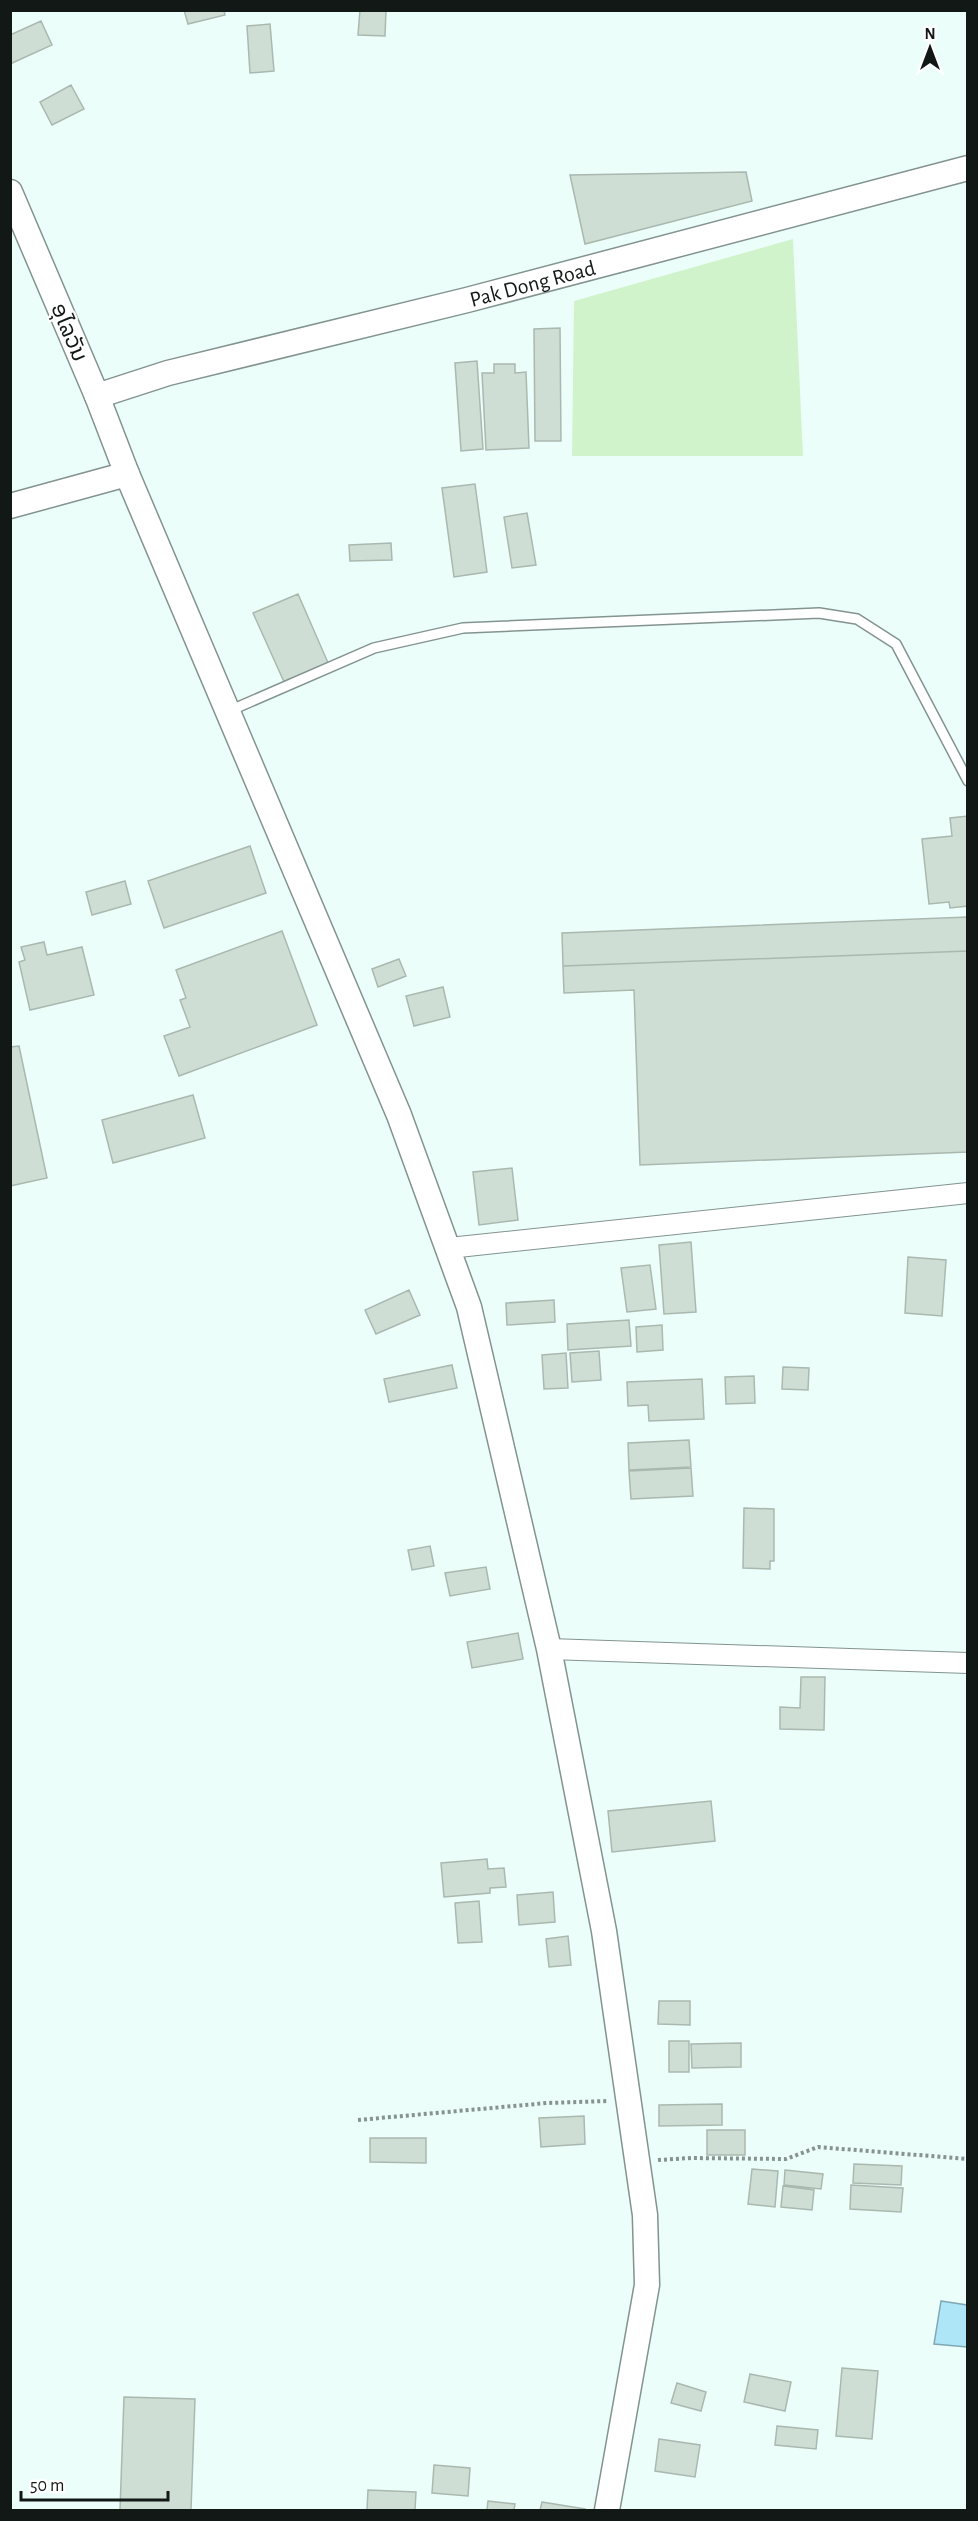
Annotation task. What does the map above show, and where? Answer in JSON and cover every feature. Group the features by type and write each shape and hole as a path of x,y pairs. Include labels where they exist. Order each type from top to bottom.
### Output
{"street":[{"name":"Pak Dong Road","path":"97,396 168,374 467,300 968,168"},
{"name":"ອຸໄລວັນ","path":"10,192 399,1115 469,1307 549,1648 603,1931 645,2215 647,2285 607,2511"},
{"path":"10,506 127,474"},
{"path":"449,1248 968,1193"},
{"path":"549,1648 968,1663"}],"lane":[{"path":"229,711 374,648 463,628 819,613 857,619 896,644 968,780"}],"path":[{"path":"358,2120 548,2103 628,2100"},
{"path":"637,2162 692,2158 786,2159 818,2147 968,2159"}],"green space":[{"path":"793,239 803,456 572,456 574,301"}],"water":[{"path":"941,2301 967,2305 967,2347 934,2344"}],"building":[{"path":"184,10 224,10 225,15 188,24"},
{"path":"360,10 386,10 385,36 358,35"},
{"path":"41,21 52,45 10,64 10,35"},
{"path":"270,24 274,71 250,73 247,26"},
{"path":"71,85 84,109 52,125 40,102"},
{"path":"746,172 752,201 585,244 570,175"},
{"path":"560,328 561,441 535,441 534,329"},
{"path":"477,361 483,449 461,451 455,363"},
{"path":"494,364 515,364 515,373 526,372 529,448 486,450 482,373 494,373"},
{"path":"475,484 487,572 454,577 442,488"},
{"path":"527,513 536,565 512,568 504,517"},
{"path":"391,543 392,560 350,561 349,545"},
{"path":"298,594 329,665 285,684 253,613"},
{"path":"968,816 968,906 950,908 949,902 929,904 922,839 952,836 950,818"},
{"path":"250,846 266,893 164,928 148,881"},
{"path":"125,881 131,904 92,915 86,892"},
{"path":"968,917 968,951 563,966 562,933"},
{"path":"282,931 317,1025 179,1076 164,1036 190,1027 180,1000 186,998 176,970"},
{"path":"44,942 47,955 82,947 94,995 30,1010 19,962 25,960 21,947"},
{"path":"968,951 968,1152 640,1165 634,990 564,993 563,966"},
{"path":"399,959 406,976 378,987 372,969"},
{"path":"443,987 450,1017 414,1026 406,996"},
{"path":"19,1046 47,1178 10,1186 10,1047"},
{"path":"193,1095 205,1138 113,1163 102,1120"},
{"path":"512,1168 518,1220 479,1225 473,1172"},
{"path":"691,1242 696,1312 664,1314 659,1245"},
{"path":"908,1257 946,1260 942,1316 905,1313"},
{"path":"650,1265 656,1309 627,1312 621,1268"},
{"path":"409,1290 420,1315 376,1334 365,1310"},
{"path":"554,1300 555,1322 507,1325 506,1303"},
{"path":"629,1320 631,1346 568,1350 567,1324"},
{"path":"662,1325 663,1350 637,1352 636,1327"},
{"path":"599,1351 601,1380 572,1382 570,1353"},
{"path":"566,1353 568,1388 544,1389 542,1355"},
{"path":"452,1365 457,1388 389,1402 384,1379"},
{"path":"783,1367 809,1368 808,1390 782,1389"},
{"path":"754,1376 755,1403 726,1404 725,1377"},
{"path":"702,1379 704,1419 649,1421 648,1405 628,1406 627,1382"},
{"path":"689,1440 691,1467 629,1470 628,1443"},
{"path":"691,1468 693,1496 631,1499 629,1471"},
{"path":"744,1508 774,1509 774,1561 770,1561 770,1569 743,1568"},
{"path":"430,1546 434,1566 412,1570 408,1550"},
{"path":"486,1567 490,1589 450,1596 445,1573"},
{"path":"518,1633 523,1659 472,1668 467,1642"},
{"path":"801,1677 825,1677 824,1730 780,1729 780,1707 800,1708"},
{"path":"711,1801 715,1841 612,1852 608,1811"},
{"path":"487,1859 488,1869 504,1868 506,1887 490,1888 490,1893 444,1897 441,1863"},
{"path":"553,1892 555,1922 519,1925 517,1895"},
{"path":"479,1901 482,1942 458,1943 455,1903"},
{"path":"568,1936 571,1965 549,1967 546,1939"},
{"path":"659,2001 690,2001 690,2025 658,2024"},
{"path":"669,2041 689,2041 689,2072 669,2072"},
{"path":"741,2043 741,2067 692,2068 691,2044"},
{"path":"722,2104 722,2125 659,2126 659,2105"},
{"path":"584,2116 585,2144 541,2147 539,2118"},
{"path":"707,2130 745,2130 745,2155 707,2155"},
{"path":"370,2138 426,2138 426,2163 370,2162"},
{"path":"854,2164 902,2166 901,2185 853,2183"},
{"path":"752,2169 778,2171 775,2207 748,2204"},
{"path":"785,2170 823,2174 821,2189 784,2185"},
{"path":"851,2185 903,2188 901,2212 850,2209"},
{"path":"783,2186 814,2190 812,2210 781,2207"},
{"path":"842,2368 878,2371 872,2439 836,2436"},
{"path":"750,2374 791,2382 785,2411 744,2402"},
{"path":"677,2383 706,2392 701,2411 671,2403"},
{"path":"124,2397 195,2399 191,2510 120,2510"},
{"path":"777,2426 818,2430 816,2449 775,2445"},
{"path":"659,2439 700,2445 695,2477 655,2471"},
{"path":"434,2465 470,2468 468,2496 432,2493"},
{"path":"368,2490 416,2492 415,2510 367,2510"},
{"path":"488,2501 515,2504 514,2510 487,2510"},
{"path":"542,2502 585,2509 585,2510 540,2510"}]}
